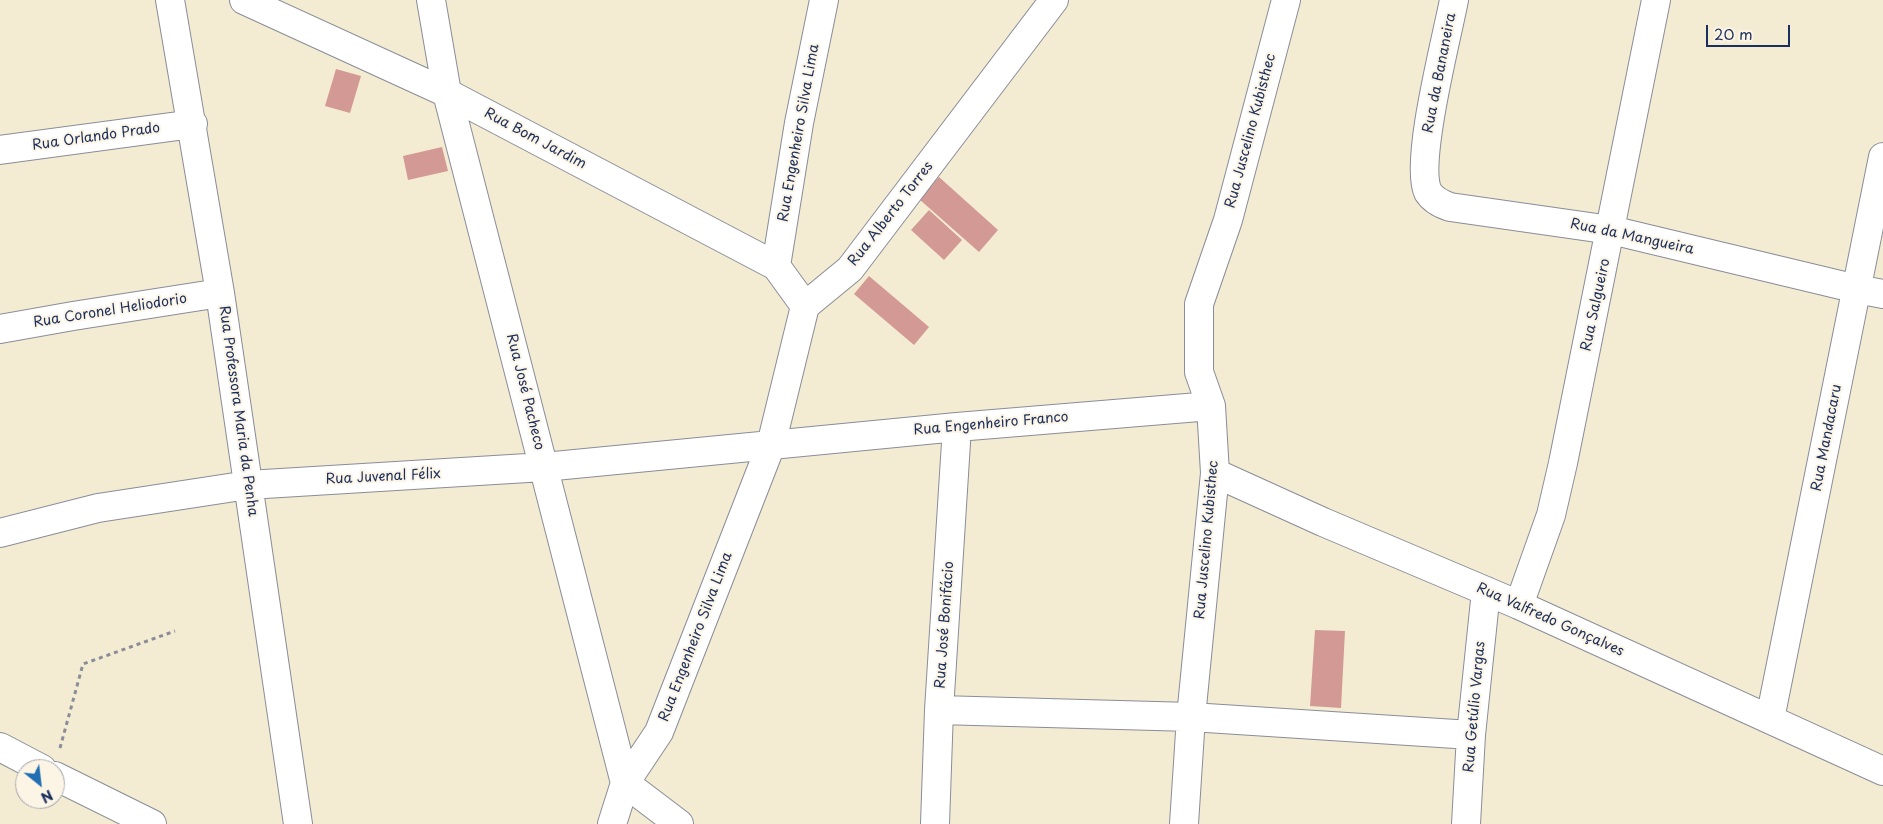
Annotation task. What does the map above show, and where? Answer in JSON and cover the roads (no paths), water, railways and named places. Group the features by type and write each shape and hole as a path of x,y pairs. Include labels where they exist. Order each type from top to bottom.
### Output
{"street":[{"name":"Rua Professora Maria da Penha","path":"170,0 193,124 220,293 298,824"},
{"name":"Rua Bom Jardim","path":"244,0 448,93 776,266 805,306"},
{"name":"Rua José Pacheco","path":"431,0 448,93 625,783"},
{"name":"Rua Engenheiro Silva Lima","path":"776,266 799,123 824,0"},
{"name":"Rua Alberto Torres","path":"805,306 850,269 1054,0"},
{"name":"Rua Juscelino Kubisthec","path":"1184,824 1191,716 1215,473 1210,406 1199,372 1199,304 1228,220 1286,0"},
{"name":"Rua da Bananeira","path":"1425,146 1454,0"},
{"name":"Rua Salgueiro","path":"1519,606 1551,515 1611,230 1656,0"},
{"name":"Rua Orlando Prado","path":"0,150 193,124"},
{"name":"Rua da Mangueira","path":"1425,146 1426,183 1429,192 1439,203 1450,207 1611,230 1870,292"},
{"name":"Rua Mandacaru","path":"1770,719 1870,292 1883,157"},
{"name":"Rua Coronel Heliodorio","path":"0,330 72,316 220,293"},
{"path":"771,445 805,306"},
{"name":"Rua Engenheiro Franco","path":"771,445 1210,406"},
{"name":"Rua José Bonifácio","path":"935,824 939,710 958,427"},
{"name":"Rua Engenheiro Silva Lima","path":"612,824 625,783 659,732 771,445"},
{"name":"Rua Juvenal Félix","path":"0,533 98,508 248,485 544,467 771,445"},
{"name":"Rua Valfredo Gonçalves","path":"1215,473 1323,522 1486,591 1883,771"},
{"name":"Rua Getúlio Vargas","path":"1466,824 1472,735 1486,591"},
{"path":"939,710 1191,716 1472,735"},
{"path":"0,747 35,759"},
{"path":"65,773 152,824"},
{"path":"625,783 679,824"}]}
